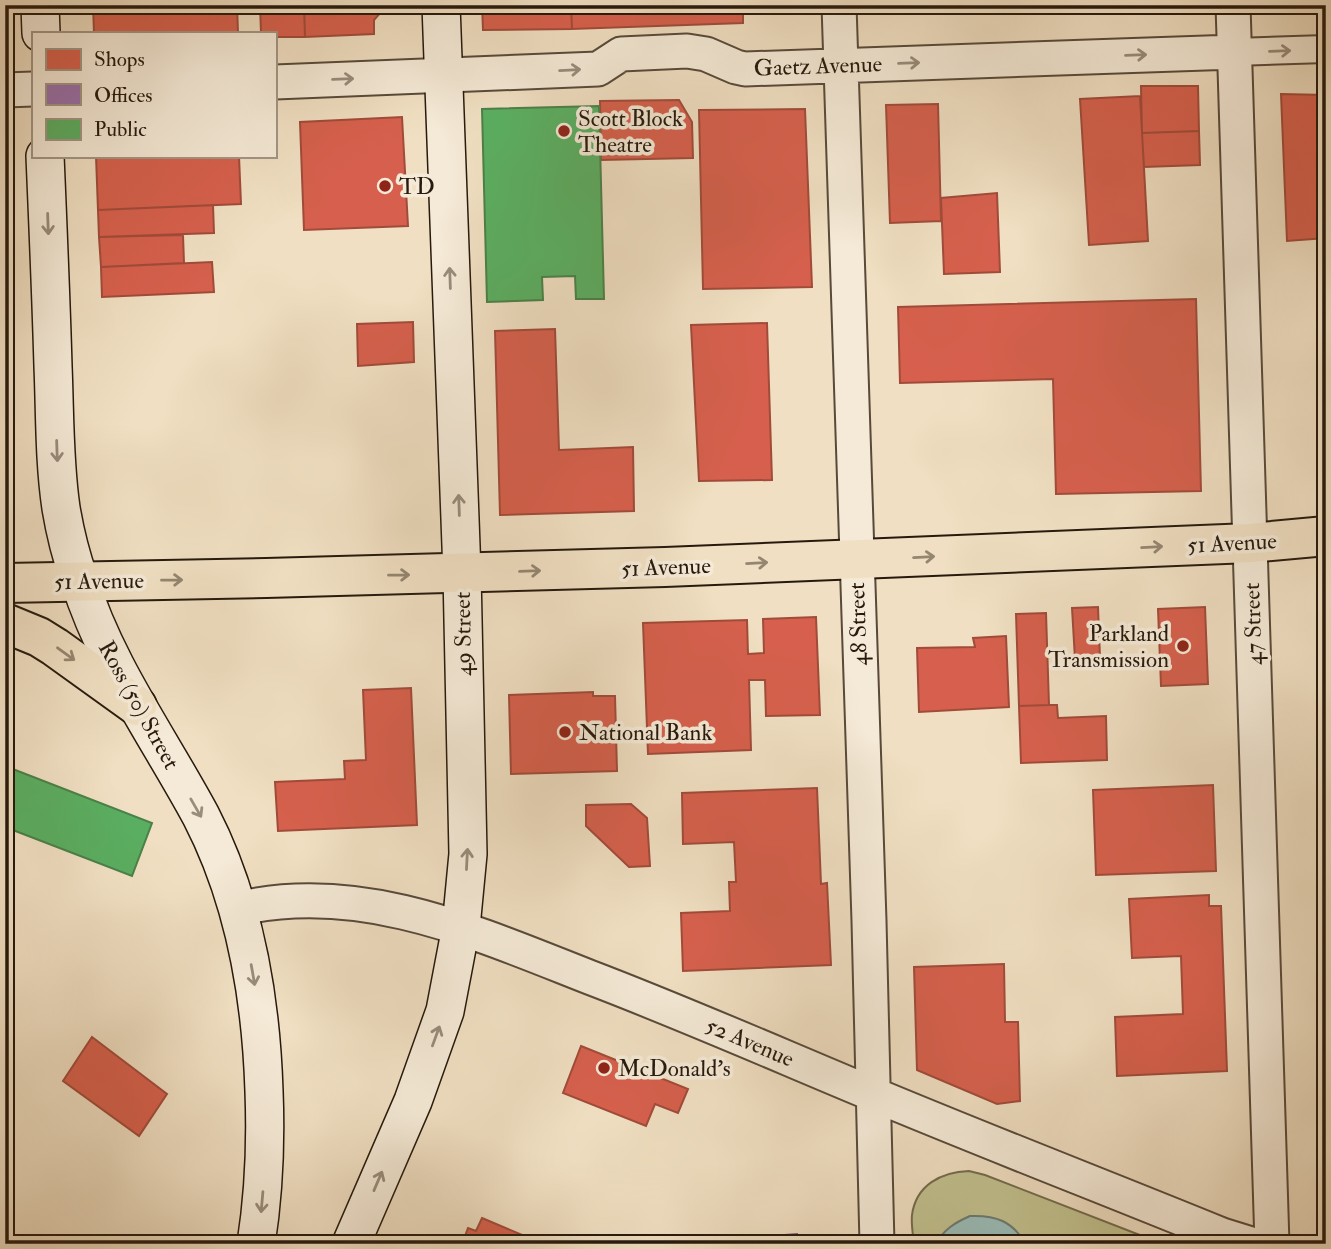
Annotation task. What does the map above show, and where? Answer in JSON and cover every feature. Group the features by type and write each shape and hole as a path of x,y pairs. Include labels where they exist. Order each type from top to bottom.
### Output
{"main road":[{"path":"40,5 41,32"},
{"name":"49 Street","path":"351,1244 413,1101 445,1011 461,927 468,854 441,5"},
{"name":"Ross (50) Street","path":"45,158 58,479 67,539 89,611 138,706 202,819 224,869 237,909 254,975 263,1048 266,1140 256,1244"},
{"name":"51 Avenue","path":"5,583 665,567 1250,542 1326,536"},
{"path":"5,623 39,637 138,706"}],"street":[{"name":"48 Street","path":"839,5 877,1244"},
{"name":"47 Street","path":"1233,5 1272,1244"},
{"name":"Gaetz Avenue","path":"276,82 598,69 621,54 687,51 706,54 745,69 1326,49"},
{"path":"5,90 32,89"},
{"name":"52 Avenue","path":"237,909 279,901 358,903 461,927 668,1007 873,1094 1222,1235 1251,1244"}],"shaded area":[{"path":"969,1171 1163,1244 914,1244 912,1215 914,1205 924,1188 940,1177"}],"water":[{"path":"970,1216 1002,1221 1015,1230 1026,1244 935,1244 950,1227"}],"building: Shops":[{"path":"93,5 237,5 238,32 94,32"},
{"path":"260,5 304,5 305,37 276,37 276,32 261,32"},
{"path":"304,5 387,5 374,20 374,34 305,37"},
{"path":"482,5 571,5 572,29 483,30"},
{"path":"571,5 743,5 743,23 572,29"},
{"path":"986,5 1079,5 1079,12 986,14"},
{"path":"1141,86 1198,86 1199,131 1142,133"},
{"path":"1281,94 1326,95 1326,238 1287,241"},
{"path":"1140,96 1148,241 1089,245 1080,99"},
{"path":"679,100 692,122 693,158 601,160 600,101"},
{"path":"938,104 941,221 890,223 886,105"},
{"path":"805,109 812,287 703,289 699,110"},
{"path":"402,117 408,226 304,230 300,122"},
{"path":"1199,131 1200,165 1144,167 1142,133"},
{"path":"96,158 239,158 241,204 98,210"},
{"path":"997,193 1000,272 944,274 941,198"},
{"path":"213,205 214,233 99,237 98,210"},
{"path":"183,235 184,263 101,267 99,237"},
{"path":"212,262 214,292 102,297 101,267"},
{"path":"1196,299 1201,491 1056,494 1053,379 900,383 898,307"},
{"path":"413,322 414,362 358,366 357,324"},
{"path":"767,323 772,480 699,481 691,325"},
{"path":"555,329 559,450 633,447 634,511 500,515 495,331"},
{"path":"1098,607 1100,658 1075,659 1072,608"},
{"name":"Parkland Transmission","path":"1205,607 1208,684 1161,686 1158,609"},
{"path":"1046,613 1049,705 1019,706 1016,614"},
{"path":"816,617 820,715 766,716 765,680 749,680 751,750 648,754 643,623 747,620 748,654 764,653 763,619"},
{"path":"1006,636 1009,707 919,712 917,648 975,647 973,638"},
{"path":"411,688 417,825 278,831 275,782 345,779 344,761 366,760 363,690"},
{"path":"593,692 593,696 615,696 617,771 511,774 509,695"},
{"path":"1057,705 1058,718 1106,716 1107,760 1021,763 1019,706"},
{"path":"1213,785 1216,871 1096,875 1093,790"},
{"path":"817,788 821,884 827,883 831,965 683,971 681,913 730,911 729,882 736,882 734,842 683,844 682,793"},
{"path":"631,804 647,818 650,866 629,867 586,826 586,805"},
{"path":"1209,895 1209,906 1221,906 1227,1071 1117,1076 1115,1017 1183,1014 1181,956 1132,958 1129,899"},
{"path":"1004,964 1005,1022 1018,1022 1020,1101 997,1104 917,1070 914,967"},
{"path":"92,1037 167,1094 139,1136 63,1081"},
{"name":"McDonald's","path":"581,1046 688,1089 678,1113 655,1104 646,1126 563,1093"},
{"path":"482,1218 527,1237 523,1243 525,1244 462,1244 468,1228 476,1231"}],"building: Offices":[{"path":"797,1234 797,1244 772,1244 772,1236"}],"building: Public":[{"path":"599,106 604,299 576,299 575,276 542,277 543,300 487,302 482,109"},
{"path":"5,766 152,823 132,876 5,827"}],"place":[{"name":"Scott Block Theatre","path":"564,131"},
{"name":"TD","path":"385,186"},
{"name":"Parkland Transmission","path":"1183,646"},
{"name":"National Bank","path":"565,732"},
{"name":"McDonald's","path":"604,1068"}]}
